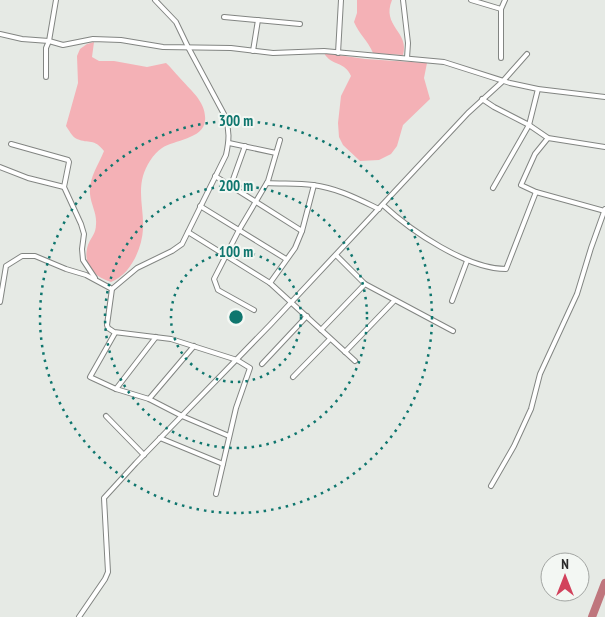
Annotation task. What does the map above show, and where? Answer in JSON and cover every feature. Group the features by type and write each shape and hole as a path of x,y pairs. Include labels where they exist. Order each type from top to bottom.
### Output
{"street":[{"path":"46,77 46,48 49,41 56,0"},
{"path":"155,0 176,22 225,116 229,142 226,155 182,244 137,268 112,289 107,325 108,328 115,332 171,339 236,360 250,368 236,408 216,494"},
{"path":"338,53 341,0"},
{"path":"403,0 408,43 407,58"},
{"path":"471,0 501,9"},
{"path":"501,58 501,9 505,0"},
{"path":"224,17 300,24"},
{"path":"253,51 258,20"},
{"path":"0,34 63,44 93,39 121,40 163,47 230,48 273,53 324,52 407,58 444,62 538,90 605,97"},
{"path":"79,617 106,579 108,572 104,498 144,454 292,302 482,99 503,81 527,54"},
{"path":"493,188 529,124 538,90"},
{"path":"482,99 529,124 548,138 605,147"},
{"path":"491,486 514,446 531,409 540,374 577,294 605,210 536,192 521,185 535,154 548,138"},
{"path":"254,310 218,290 214,279 238,230 267,183 280,140"},
{"path":"229,142 276,153"},
{"path":"11,144 68,160 70,165 64,187 84,234 83,260 95,278"},
{"path":"231,185 245,146"},
{"path":"0,167 28,178 64,187"},
{"path":"215,176 302,231"},
{"path":"267,183 314,185 347,194 379,209"},
{"path":"270,282 295,248 302,231 314,185"},
{"path":"383,205 399,219 467,261 495,269 506,269 536,192"},
{"path":"200,206 286,259"},
{"path":"188,232 270,282 355,360"},
{"path":"336,255 365,284 453,332"},
{"path":"0,302 6,266 22,256 35,256 95,278 112,289"},
{"path":"452,301 467,261"},
{"path":"321,330 365,284"},
{"path":"345,352 394,301"},
{"path":"262,364 307,316"},
{"path":"115,332 90,377 116,389 149,400 229,436"},
{"path":"116,389 156,337"},
{"path":"294,377 330,339"},
{"path":"149,400 194,346"},
{"path":"106,416 144,454"},
{"path":"160,438 223,464"}],"shaded area":[{"path":"357,0 392,0 390,16 392,23 403,40 403,55 373,53 354,22 357,13"},
{"path":"94,42 92,57 99,61 114,61 147,67 166,63 201,102 205,114 203,127 199,132 162,148 148,164 142,183 143,229 140,245 134,260 124,274 111,282 94,273 90,268 87,258 88,245 96,227 96,216 91,202 90,188 94,172 104,151 97,144 75,138 66,126 78,83 77,56 80,49"},
{"path":"324,53 365,59 427,63 424,78 430,99 403,125 397,146 391,154 379,160 360,161 343,145 339,137 338,123 341,96 351,76 345,68 331,60"}],"waterway":[{"path":"592,617 605,583"}]}
